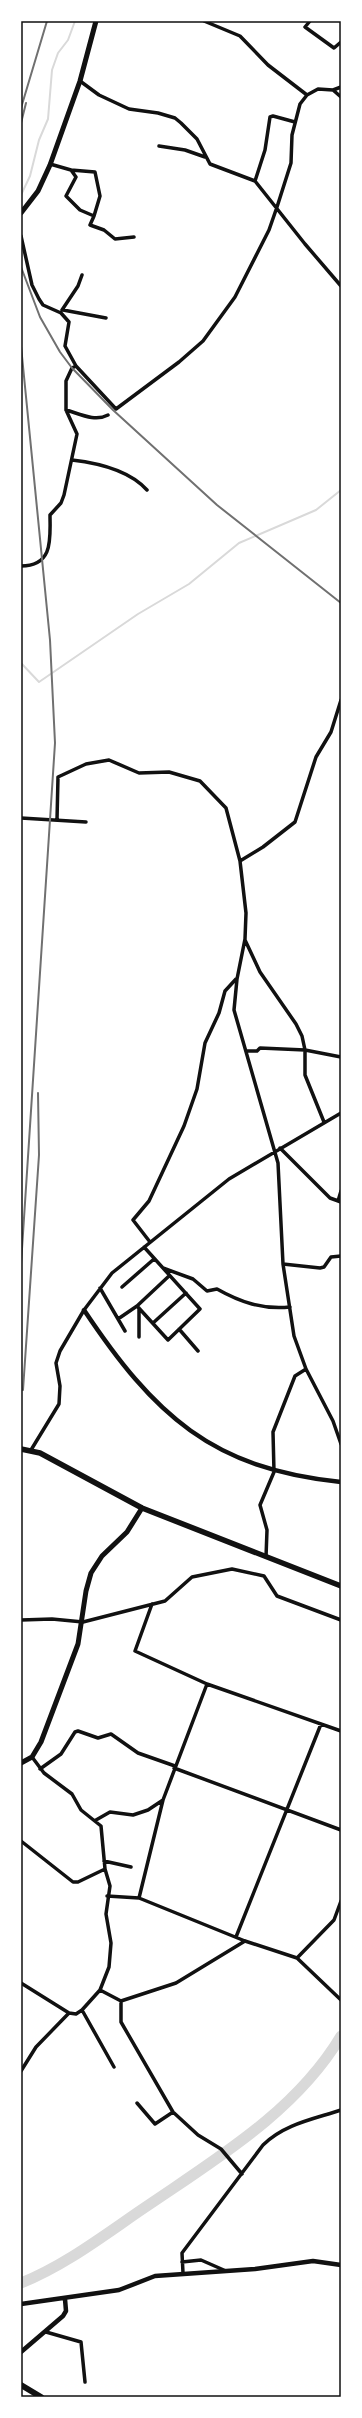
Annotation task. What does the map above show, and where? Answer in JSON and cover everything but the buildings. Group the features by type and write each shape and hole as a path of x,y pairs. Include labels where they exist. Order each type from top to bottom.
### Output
{"highway":[{"path":"21,2385 40,2397"}],"main road":[{"path":"21,213 38,191 50,164 80,81 96,21"},
{"path":"21,1449 31,1450 142,1508 341,1586"},
{"path":"21,1763 32,1757 41,1742 78,1644 83,1622 86,1591 91,1573 102,1556 127,1532 142,1508"}],"street":[{"path":"204,21 240,36 268,65 307,95"},
{"path":"310,21 305,27 334,48 341,42"},
{"path":"80,81 99,95 128,109 175,118 197,139 210,164 255,181 305,244 341,286"},
{"path":"62,311 69,322 66,346 76,366 116,409 179,362 203,341 235,297 269,230 291,163 292,135 300,104 307,95 318,88 333,90 341,87"},
{"path":"333,90 341,97"},
{"path":"255,181 265,150 270,117 273,116 295,122"},
{"path":"159,146 185,150 206,157"},
{"path":"50,164 71,170 94,172 100,196 90,225 104,230 115,239 134,237"},
{"path":"71,170 76,177 66,196 80,210 94,216"},
{"path":"21,236 32,285 43,305 62,311 106,318"},
{"path":"62,311 78,286 82,275"},
{"path":"21,566 38,562 48,554 51,541 50,515 61,503 77,434 66,410 66,381 72,368 76,366"},
{"path":"66,410 91,418 102,418 108,415"},
{"path":"72,460 90,462 120,472 141,482 147,490"},
{"path":"240,861 263,848 295,822 316,757 331,732 341,700"},
{"path":"57,820 58,777 86,764 109,760 139,773 169,772 200,780 226,808 240,861 246,913 245,939 237,979 234,1010 278,1163 283,1264 294,1336 306,1369 333,1421 341,1444"},
{"path":"21,818 86,822"},
{"path":"245,939 260,972 296,1024 302,1036 305,1050 305,1075 324,1122"},
{"path":"150,1242 134,1220 149,1202 184,1126 197,1089 205,1043 219,1013 225,991 237,979"},
{"path":"246,1051 258,1051 260,1048 305,1050 341,1057"},
{"path":"31,1450 59,1404 61,1395 56,1364 60,1351 84,1310 112,1273 229,1178 341,1113"},
{"path":"280,1148 330,1198 339,1202 341,1191"},
{"path":"138,1307 168,1340 200,1309 144,1247"},
{"path":"283,1264 320,1268 324,1267 330,1257 341,1256"},
{"path":"122,1287 154,1259"},
{"path":"162,1268 193,1279 207,1291 217,1289 240,1302 275,1309 290,1307"},
{"path":"118,1319 138,1307 169,1276"},
{"path":"100,1288 125,1331"},
{"path":"153,1323 186,1293"},
{"path":"138,1307 139,1337"},
{"path":"84,1310 113,1354 164,1411 184,1427 236,1458 274,1472 341,1482"},
{"path":"179,1329 198,1351"},
{"path":"266,1557 267,1530 260,1505 274,1472 273,1432 295,1376 306,1369"},
{"path":"21,1620 52,1619 83,1622 165,1601 192,1577 232,1569 264,1576 277,1596 341,1620"},
{"path":"152,1604 135,1651 207,1684 341,1731"},
{"path":"139,1898 163,1800 174,1767 207,1684"},
{"path":"236,1937 321,1724"},
{"path":"40,1768 61,1754 75,1732 78,1730 98,1738 111,1734 138,1752 286,1811 341,1830"},
{"path":"21,1983 68,2013 76,2014 82,2010 100,1990 109,1967 111,1952 106,1914 107,1896 110,1886 105,1868 100,1826 96,1820 81,1810 72,1794 40,1768 32,1757"},
{"path":"96,1820 110,1812 133,1814 148,1810 163,1800"},
{"path":"21,1841 72,1882 78,1882 105,1868"},
{"path":"104,1861 131,1867"},
{"path":"107,1896 139,1898 245,1941 297,1958 341,2000"},
{"path":"297,1958 334,1920 341,1901"},
{"path":"100,1990 121,2001 176,1983 245,1941"},
{"path":"121,2001 121,2022 173,2112 198,2135 221,2149 242,2174"},
{"path":"82,2010 114,2067"},
{"path":"21,2071 36,2046 68,2013"},
{"path":"137,2103 155,2124 173,2112"},
{"path":"183,2273 182,2253 272,2135 299,2123 341,2110"},
{"path":"182,2262 201,2260 226,2270"},
{"path":"21,2304 65,2300 119,2290 155,2276 313,2262 341,2265"},
{"path":"21,2352 63,2316 66,2310 65,2300"},
{"path":"46,2332 81,2342 85,2382"}],"waterway":[{"path":"21,195 30,176 39,140 48,119 52,70 58,53 68,40 75,21"},
{"path":"21,663 39,682 138,614 189,584 239,543 316,510 341,490"},
{"path":"21,2283 55,2267 87,2247 229,2150 255,2130 302,2087 323,2063 341,2036"}],"railway":[{"path":"21,108 47,21"},
{"path":"21,123 26,103"},
{"path":"21,267 40,317 60,352 72,368 113,410 217,505 341,603"},
{"path":"21,346 50,640 55,743 21,1264"},
{"path":"23,1390 39,1155 38,1093"}]}
